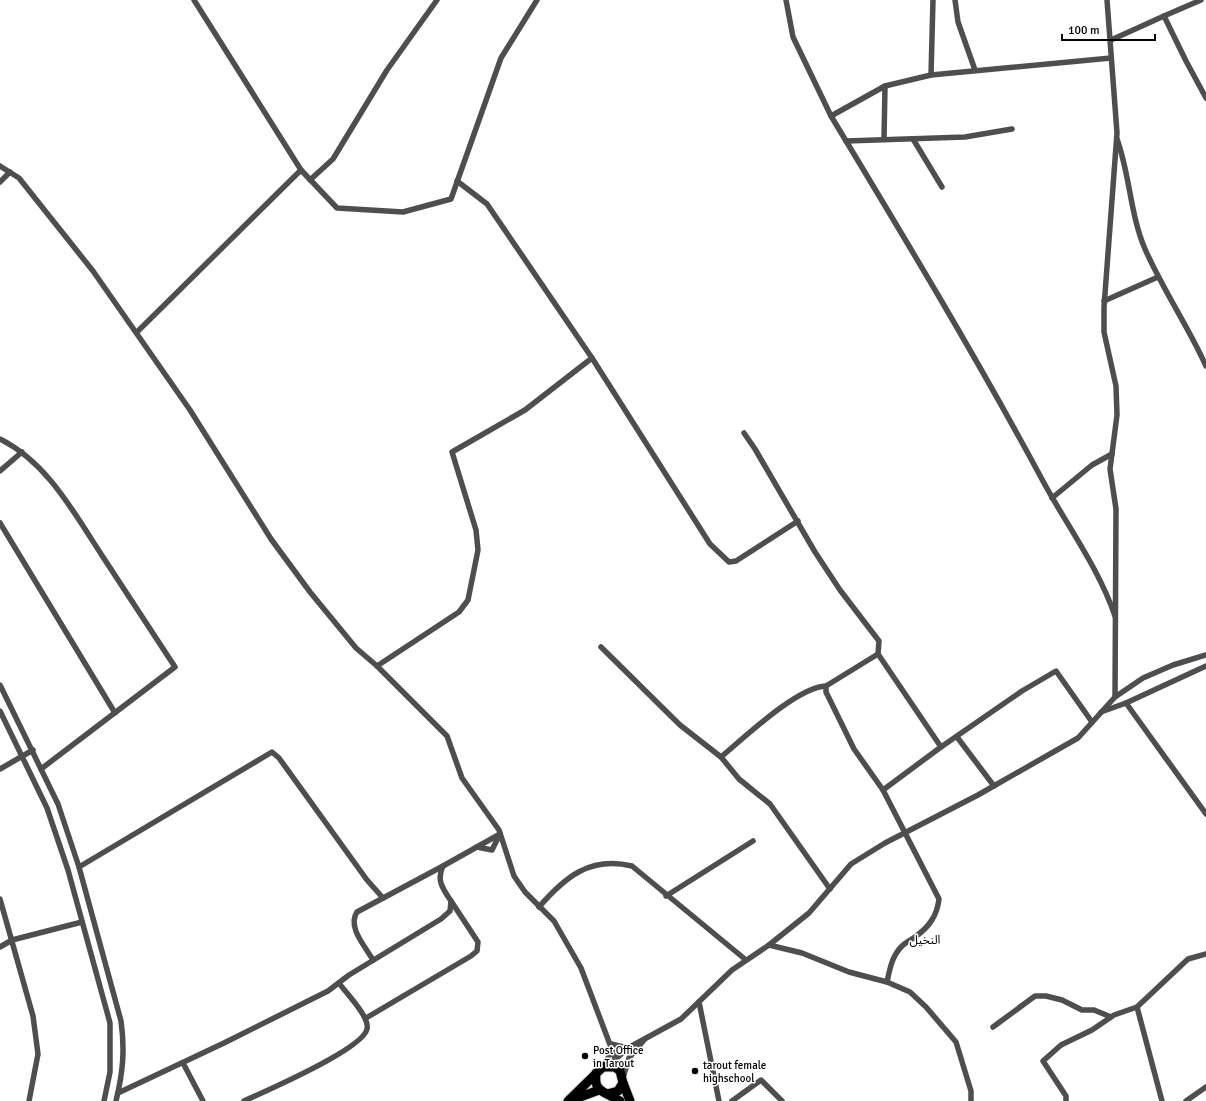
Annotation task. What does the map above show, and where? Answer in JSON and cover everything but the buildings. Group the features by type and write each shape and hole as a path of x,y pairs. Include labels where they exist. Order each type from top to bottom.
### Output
{"main road":[{"path":"569,1101 602,1068 615,1067 622,1077 630,1101"},
{"path":"602,1068 595,1083 603,1092 620,1101"},
{"path":"569,1101 603,1092 618,1091 622,1077"}],"street":[{"path":"194,0 301,170 337,208 404,212 451,199 501,58 537,0"},
{"path":"310,180 333,159 388,70 437,0"},
{"path":"786,0 793,37 831,116 990,382 1052,498 1106,590 1116,620"},
{"path":"931,75 933,0"},
{"path":"955,0 958,22 975,70"},
{"path":"1107,0 1111,40 1116,137 1104,301 1104,332 1116,386 1117,415 1110,469 1116,509 1115,697"},
{"path":"1111,40 1201,0"},
{"path":"1164,16 1206,98"},
{"path":"831,116 885,86 931,75 1111,58"},
{"path":"884,139 885,86"},
{"path":"846,140 965,137 1012,129"},
{"path":"1116,137 1124,157 1136,221 1145,248 1158,277 1197,346 1206,366"},
{"path":"913,139 942,187"},
{"path":"0,166 19,178 45,208 94,271 190,410 271,539 310,592 356,648 377,666 447,736 464,782 500,834 514,876 525,892 554,921 581,968 616,1057 622,1077"},
{"path":"137,332 301,170"},
{"path":"0,182 10,172"},
{"path":"457,181 487,204 592,358 710,544 729,562 736,560 798,521"},
{"path":"1104,301 1158,277"},
{"path":"377,666 459,612 468,600 478,550 476,530 452,452 525,410 592,358"},
{"path":"744,433 756,449 815,552 840,590 879,641 878,654 940,747"},
{"path":"0,439 22,452 36,463 60,493 175,667 42,769"},
{"path":"0,471 22,452"},
{"path":"1052,498 1092,465 1112,454"},
{"path":"0,523 115,713"},
{"path":"601,647 680,725 721,757 739,779 770,804 830,888"},
{"path":"721,757 790,700 820,686 826,686 878,654"},
{"path":"602,1068 628,1048 681,1019 732,970 769,945 809,913 851,864 885,843 994,786 1078,738 1115,697 1143,678 1173,665 1206,655"},
{"path":"1100,713 1126,703 1206,666"},
{"path":"883,790 940,747 957,737 1022,691 1056,671 1092,722"},
{"path":"0,684 58,804 79,867 122,1021 124,1046 122,1074 116,1101"},
{"path":"826,686 826,692 854,749 883,790 904,834 939,899 938,911 930,924 916,937 903,945 892,960 887,982"},
{"path":"1126,703 1206,814"},
{"path":"0,712 47,808 68,870 110,1023 110,1072 104,1101"},
{"path":"957,737 994,786"},
{"path":"0,769 33,750"},
{"path":"79,867 272,752 279,758 367,880 383,898"},
{"path":"373,960 353,925 353,918 357,912 500,834"},
{"path":"476,847 492,850 500,834"},
{"path":"666,896 753,841"},
{"path":"539,907 564,881 578,872 611,863 632,866 666,896 746,960"},
{"path":"364,1018 471,956 477,951 478,942 440,884 439,874 443,866"},
{"path":"0,899 33,1016 38,1054 29,1101"},
{"path":"118,1093 183,1063 328,991 373,960 441,919 450,911 451,901"},
{"path":"0,947 12,940 82,922"},
{"path":"769,945 802,953 849,972 887,982 910,992 926,1007 956,1042 972,1091 971,1101"},
{"path":"1066,1101 1066,1096 1044,1061 1061,1045 1092,1030 1111,1017 1137,1007 1188,959 1206,954"},
{"path":"244,1101 312,1069 363,1038 368,1028 364,1018 339,983"},
{"path":"993,1027 1035,996 1046,996 1062,1000 1082,1010 1094,1010 1111,1017"},
{"path":"699,1002 719,1101"},
{"path":"1137,1007 1162,1101"},
{"path":"622,1077 629,1058 646,1038"},
{"path":"611,1044 628,1048"},
{"path":"602,1068 610,1054 611,1044"},
{"path":"183,1063 203,1101"},
{"path":"732,1101 761,1080 782,1101"},
{"path":"1186,1101 1206,1087"}],"place":[{"name":"Post Office in Tarout","path":"585,1056"},
{"name":"tarout female highschool","path":"695,1071"}],"district":[{"name":"النخيل","path":"925,940"}]}
